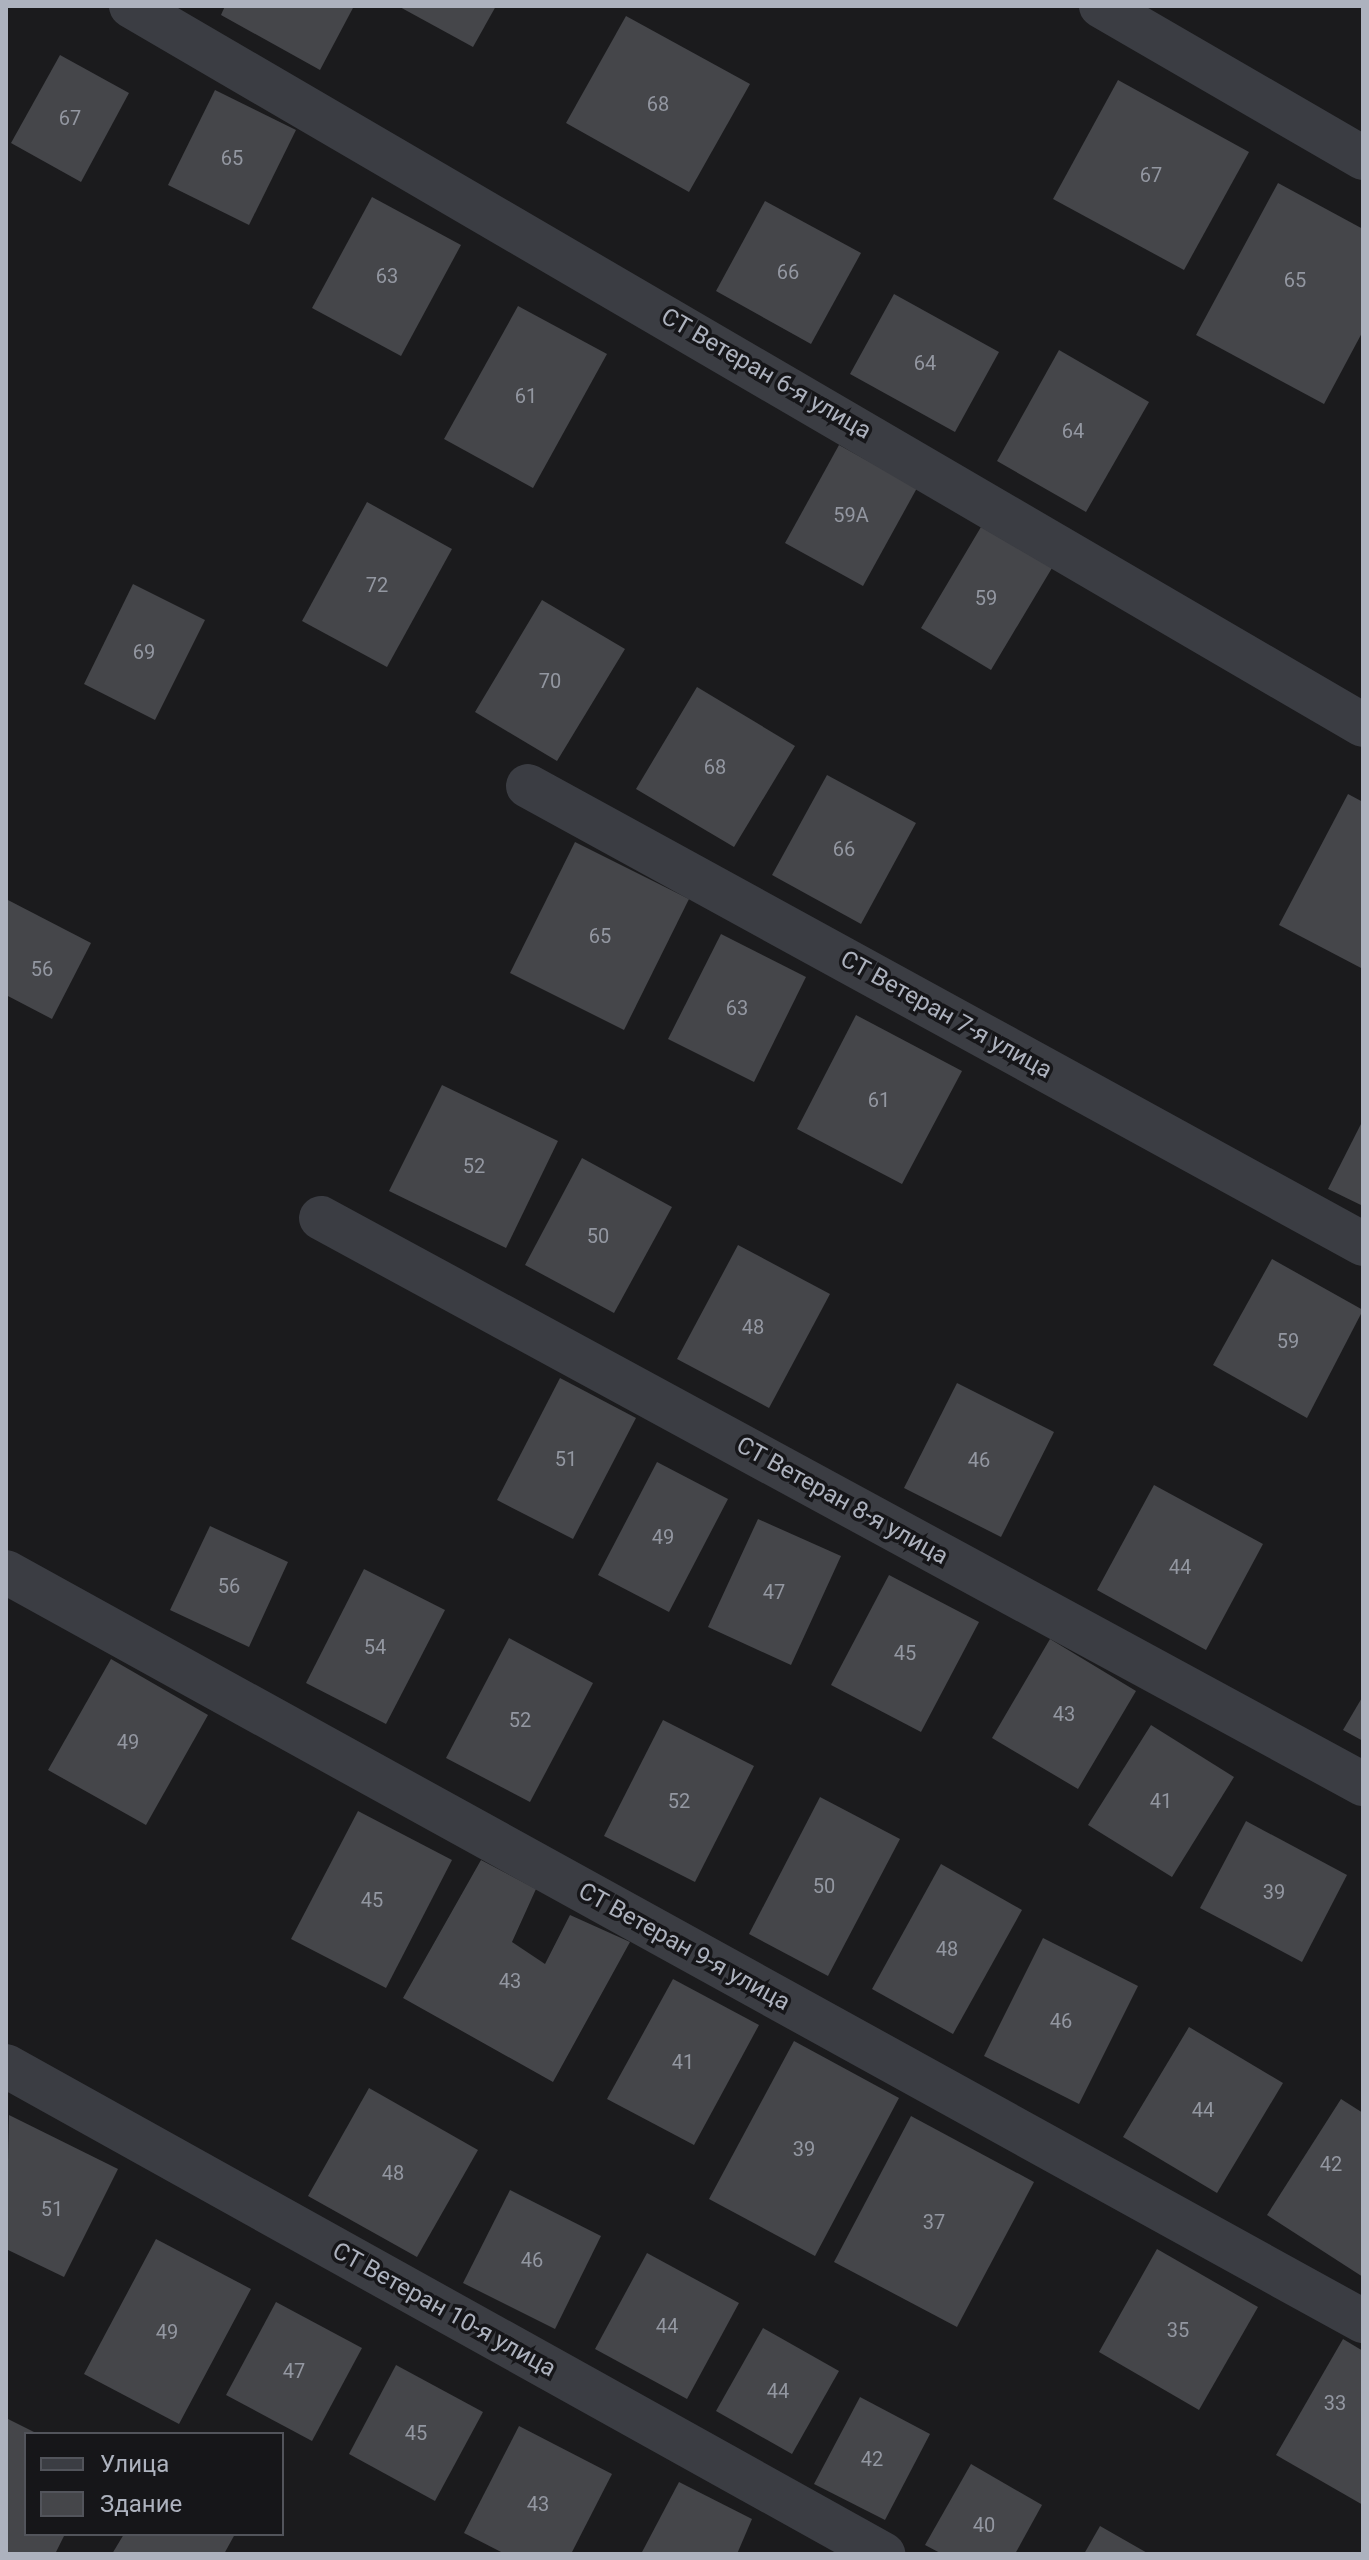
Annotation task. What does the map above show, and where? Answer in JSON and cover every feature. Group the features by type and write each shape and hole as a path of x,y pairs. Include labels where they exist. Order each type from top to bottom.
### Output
{"street":[{"path":"1101,6 1363,158"},
{"name":"СТ Ветеран 6-я улица","path":"150,14 1363,725"},
{"name":"СТ Ветеран 7-я улица","path":"528,786 1363,1244"},
{"name":"СТ Ветеран 8-я улица","path":"321,1218 1363,1784"},
{"name":"СТ Ветеран 9-я улица","path":"6,1572 1363,2321"},
{"name":"СТ Ветеран 10-я улица","path":"6,2066 883,2554"}],"building":[{"path":"225,6 354,6 320,70 221,15"},
{"path":"398,6 496,6 473,47"},
{"path":"626,16 750,84 689,192 566,123"},
{"path":"60,55 129,93 81,182 11,143"},
{"path":"1118,80 1249,152 1184,270 1053,199"},
{"path":"215,90 296,130 249,225 168,185"},
{"path":"1278,183 1363,229 1363,331 1324,404 1196,335"},
{"path":"372,197 461,245 401,356 312,308"},
{"path":"765,201 861,253 811,344 716,291"},
{"path":"894,294 999,352 955,432 850,374"},
{"path":"518,306 607,354 533,488 444,439"},
{"path":"1059,350 1149,402 1086,512 997,461"},
{"path":"839,445 917,488 863,586 785,543"},
{"path":"367,502 452,549 387,667 302,621"},
{"path":"981,527 1052,568 991,670 921,628"},
{"path":"133,584 205,620 155,720 84,684"},
{"path":"542,600 625,649 557,761 475,712"},
{"path":"697,687 795,746 734,847 636,789"},
{"path":"827,775 916,823 861,924 772,875"},
{"path":"1348,794 1363,802 1363,969 1279,925"},
{"path":"575,842 689,899 624,1030 510,973"},
{"path":"6,899 91,943 52,1019 6,995"},
{"path":"721,934 806,977 754,1082 668,1039"},
{"path":"856,1015 962,1071 902,1184 797,1129"},
{"path":"442,1085 558,1141 506,1248 389,1191"},
{"path":"1363,1120 1363,1206 1328,1189"},
{"path":"582,1158 672,1207 614,1313 525,1265"},
{"path":"738,1245 830,1294 769,1408 677,1359"},
{"path":"1272,1259 1363,1310 1307,1418 1213,1365"},
{"path":"560,1378 636,1418 573,1539 497,1500"},
{"path":"957,1383 1054,1432 1001,1537 904,1488"},
{"path":"657,1462 728,1499 669,1612 598,1575"},
{"path":"1154,1485 1263,1544 1206,1650 1097,1590"},
{"path":"758,1519 841,1556 791,1665 708,1627"},
{"path":"210,1526 288,1562 249,1647 170,1610"},
{"path":"364,1569 445,1610 386,1724 306,1683"},
{"path":"889,1575 979,1622 921,1732 831,1685"},
{"path":"509,1638 593,1683 530,1802 446,1758"},
{"path":"1050,1639 1136,1691 1078,1789 992,1738"},
{"path":"111,1659 208,1715 146,1825 48,1770"},
{"path":"1363,1696 1363,1741 1343,1730"},
{"path":"663,1720 754,1766 695,1882 604,1836"},
{"path":"1151,1725 1234,1777 1172,1877 1088,1825"},
{"path":"820,1797 900,1839 828,1976 749,1934"},
{"path":"358,1811 452,1860 386,1988 291,1939"},
{"path":"1246,1821 1347,1875 1302,1962 1200,1908"},
{"path":"481,1860 536,1889 512,1942 545,1964 570,1915 630,1942 553,2082 403,1998"},
{"path":"941,1864 1022,1910 953,2034 872,1989"},
{"path":"1043,1938 1138,1986 1079,2104 984,2056"},
{"path":"673,1979 759,2025 694,2145 607,2099"},
{"path":"1189,2027 1283,2083 1217,2193 1123,2137"},
{"path":"794,2041 899,2098 815,2256 709,2199"},
{"path":"369,2088 478,2150 417,2257 308,2196"},
{"path":"1341,2099 1363,2113 1363,2277 1267,2215"},
{"path":"9,2115 118,2169 64,2277 6,2249"},
{"path":"911,2116 1034,2182 957,2327 834,2262"},
{"path":"510,2190 601,2236 555,2329 463,2283"},
{"path":"156,2239 251,2289 179,2424 84,2374"},
{"path":"1157,2249 1258,2307 1199,2410 1099,2352"},
{"path":"647,2253 739,2303 687,2399 595,2349"},
{"path":"276,2302 362,2348 312,2441 226,2395"},
{"path":"763,2328 839,2371 792,2454 716,2411"},
{"path":"1343,2339 1363,2351 1363,2505 1276,2455"},
{"path":"396,2365 483,2412 435,2501 349,2454"},
{"path":"860,2397 930,2434 885,2520 814,2484"},
{"path":"6,2418 34,2432 24,2432 24,2536 64,2536 55,2554 6,2554"},
{"path":"519,2426 612,2474 571,2554 505,2554 464,2533"},
{"path":"971,2464 1042,2505 1015,2554 942,2554 925,2545"},
{"path":"679,2482 752,2519 737,2554 641,2554"},
{"path":"1100,2526 1149,2554 1084,2554"},
{"path":"123,2536 234,2536 224,2554 112,2554"}]}
